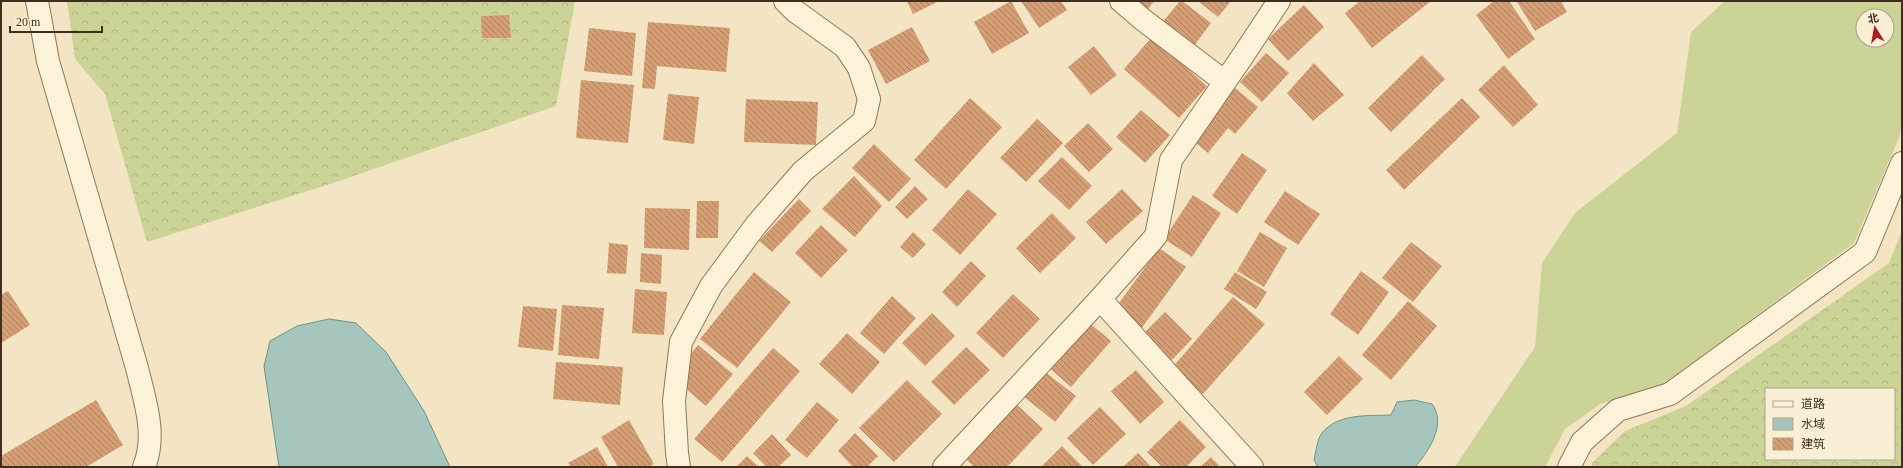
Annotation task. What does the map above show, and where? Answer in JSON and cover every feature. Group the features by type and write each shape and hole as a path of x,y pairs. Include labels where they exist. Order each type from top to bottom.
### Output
{"street":[{"path":"36,1 48,61 137,368 149,418 150,453 144,467"},
{"path":"679,467 674,401 681,342 711,286 756,225 803,171 864,121 866,114 869,99 859,68 845,47 795,11 784,1"},
{"path":"1121,1 1224,82"},
{"path":"944,467 1100,299 1156,236 1171,160 1279,1"},
{"path":"1569,467 1582,442 1618,410 1670,394 1865,252 1902,163"},
{"path":"1100,299 1252,467"}],"green space":[{"path":"67,1 575,1 556,106 336,182 147,242 105,94 75,59"},
{"path":"1725,1 1902,1 1902,119 1900,135 1854,243 1663,385 1600,404 1565,429 1545,467 1455,467 1535,347 1542,263 1575,213 1677,133 1691,32"},
{"path":"1902,231 1902,467 1591,467 1593,462 1625,431 1686,406 1889,263"}],"water":[{"path":"329,319 356,323 386,352 424,411 450,467 279,467 264,366 270,341 297,326"},
{"path":"1414,400 1432,404 1438,420 1434,437 1426,453 1415,467 1318,467 1314,460 1320,436 1336,422 1354,417 1391,415 1397,402"}],"building":[{"path":"907,1 939,1 913,14"},
{"path":"1011,1 1029,33 992,54 974,22"},
{"path":"1021,1 1061,1 1067,10 1039,28"},
{"path":"1128,1 1154,1 1144,14"},
{"path":"1180,1 1211,23 1191,50 1160,25"},
{"path":"1198,1 1231,1 1218,17"},
{"path":"1360,1 1431,1 1372,48 1345,13"},
{"path":"1494,1 1509,1 1535,39 1508,59 1476,15"},
{"path":"1561,1 1567,12 1535,31 1517,2"},
{"path":"1304,5 1324,27 1288,61 1268,39"},
{"path":"509,15 511,38 482,38 481,16"},
{"path":"648,22 730,28 726,72 657,66 655,89 642,88"},
{"path":"912,27 930,61 886,84 868,50"},
{"path":"589,28 636,33 632,76 584,71"},
{"path":"1152,37 1207,86 1179,118 1124,69"},
{"path":"1094,46 1117,75 1091,95 1068,67"},
{"path":"1266,53 1289,73 1262,102 1240,82"},
{"path":"1422,55 1445,79 1391,132 1368,108"},
{"path":"1314,63 1344,95 1313,121 1287,93"},
{"path":"1504,65 1538,105 1513,127 1478,90"},
{"path":"581,80 634,85 628,143 576,138"},
{"path":"1235,88 1258,107 1235,134 1228,128 1208,153 1192,140"},
{"path":"668,94 699,97 694,144 663,140"},
{"path":"970,98 1002,127 946,189 914,160"},
{"path":"1462,98 1480,117 1404,190 1386,170"},
{"path":"746,99 818,102 816,145 744,142"},
{"path":"1141,110 1170,135 1145,163 1116,137"},
{"path":"1037,119 1063,143 1026,182 1000,158"},
{"path":"1088,123 1113,149 1089,172 1064,146"},
{"path":"874,144 911,179 889,202 852,168"},
{"path":"1242,153 1267,170 1237,214 1212,196"},
{"path":"1062,157 1092,186 1069,210 1038,181"},
{"path":"854,176 882,206 855,237 822,209"},
{"path":"915,186 928,199 907,219 895,207"},
{"path":"968,189 997,214 960,255 932,230"},
{"path":"1122,189 1143,211 1106,244 1086,222"},
{"path":"1285,191 1320,214 1298,245 1264,222"},
{"path":"1193,195 1221,213 1192,257 1164,239"},
{"path":"799,199 811,211 772,252 759,241"},
{"path":"697,201 719,201 718,238 696,238"},
{"path":"645,208 690,209 689,250 644,248"},
{"path":"1052,213 1076,238 1040,273 1016,248"},
{"path":"821,225 848,250 821,278 795,253"},
{"path":"913,232 926,244 913,258 900,247"},
{"path":"1260,232 1287,248 1264,287 1237,271"},
{"path":"1411,242 1442,266 1413,302 1382,278"},
{"path":"609,243 628,245 626,274 607,273"},
{"path":"1159,248 1186,267 1141,329 1114,310"},
{"path":"641,253 662,255 661,284 640,282"},
{"path":"971,261 986,276 957,307 942,292"},
{"path":"1361,271 1389,292 1358,335 1330,314"},
{"path":"754,272 791,302 737,368 700,339"},
{"path":"1235,272 1267,292 1256,309 1224,289"},
{"path":"635,289 667,292 664,335 632,333"},
{"path":"8,291 30,325 1,343 1,295"},
{"path":"1013,294 1040,319 1003,358 976,333"},
{"path":"892,296 916,318 884,354 860,333"},
{"path":"1233,297 1265,324 1203,394 1172,368"},
{"path":"1408,301 1437,326 1391,380 1362,355"},
{"path":"562,305 604,308 599,359 558,355"},
{"path":"523,306 557,309 553,351 518,347"},
{"path":"1165,312 1192,339 1170,362 1142,335"},
{"path":"932,313 955,336 925,366 902,343"},
{"path":"1087,321 1111,341 1071,387 1048,367"},
{"path":"847,333 880,362 852,394 819,364"},
{"path":"698,345 733,374 706,406 672,377"},
{"path":"966,347 990,370 954,405 931,382"},
{"path":"773,348 800,371 722,462 694,439"},
{"path":"1339,356 1363,379 1327,415 1304,392"},
{"path":"556,362 623,367 620,405 553,399"},
{"path":"1136,370 1164,402 1140,424 1111,391"},
{"path":"1044,371 1076,396 1055,422 1023,396"},
{"path":"907,380 942,414 894,462 859,428"},
{"path":"96,400 123,445 86,467 1,467 1,456"},
{"path":"817,402 839,420 807,458 785,440"},
{"path":"1015,403 1043,429 1007,467 974,467 964,457"},
{"path":"1100,407 1126,434 1093,465 1067,438"},
{"path":"629,420 654,464 648,467 618,467 601,437"},
{"path":"1180,420 1206,447 1186,467 1162,467 1147,452"},
{"path":"855,433 878,456 867,467 853,467 838,451"},
{"path":"772,434 791,455 778,467 767,467 753,453"},
{"path":"1062,446 1083,467 1041,467"},
{"path":"597,447 608,467 571,467 568,463"},
{"path":"1138,453 1151,467 1123,467"},
{"path":"747,456 759,467 736,467"},
{"path":"1211,457 1220,467 1200,467"}]}
